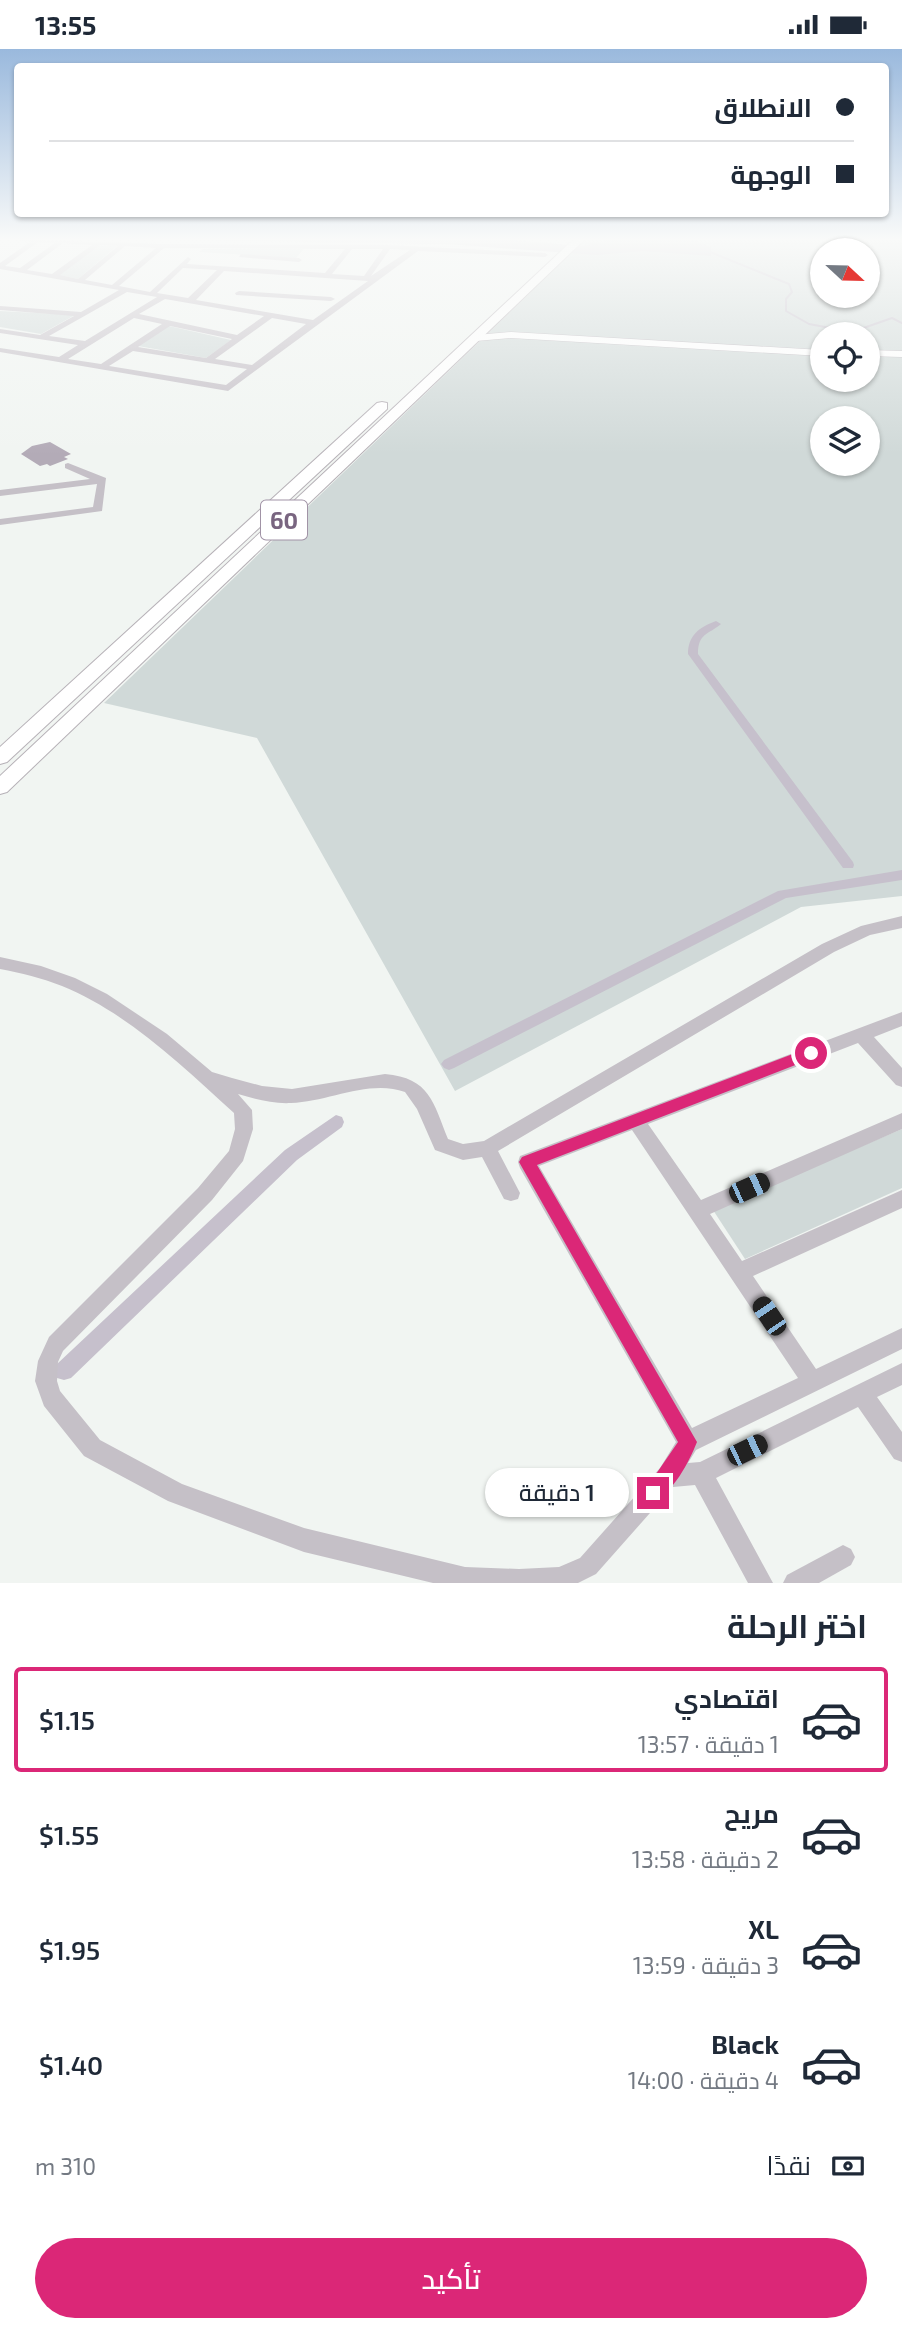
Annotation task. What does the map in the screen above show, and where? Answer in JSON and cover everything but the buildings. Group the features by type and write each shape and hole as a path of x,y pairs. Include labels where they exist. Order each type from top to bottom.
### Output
{"highway":[{"name":"60","path":"0,758 310,472 492,311"},
{"name":"60","path":"0,787 503,311"},
{"path":"310,472 322,472 330,476"}],"main road":[{"path":"490,324 511,335"},
{"path":"476,338 511,335 810,352"},
{"path":"880,353 902,354"}],"street":[{"path":"26,311 82,314"},
{"path":"42,337 88,311"},
{"path":"60,360 138,311"},
{"path":"210,311 259,323"},
{"path":"239,311 312,323 318,322 326,311"},
{"path":"268,311 324,314 329,311"},
{"path":"132,315 238,338"},
{"path":"208,360 269,316"},
{"path":"102,367 169,323"},
{"path":"0,350 228,388 312,323"},
{"path":"0,331 86,344"},
{"path":"132,348 255,368"},
{"path":"68,465 103,481"},
{"path":"0,493 103,481"},
{"path":"0,522 98,509 103,481"},
{"path":"205,1076 264,1094 294,1096 366,1084 402,1083 417,1092 441,1144 463,1152 487,1148 828,948 866,930 902,922"},
{"path":"0,963 21,966 65,981 111,1002 148,1028 243,1110 244,1129 237,1155 205,1194 56,1344 48,1361 46,1381 52,1398 92,1448 176,1493 304,1540 465,1579 503,1582 560,1579 588,1566 668,1476 688,1442 902,1338"},
{"path":"688,1442 527,1162 902,1019"},
{"path":"861,1034 902,1080"},
{"path":"636,1120 813,1383"},
{"path":"698,1210 902,1121"},
{"path":"487,1148 511,1193"},
{"path":"739,1272 902,1199"},
{"path":"668,1476 701,1473 902,1374"},
{"path":"862,1394 902,1451"},
{"path":"701,1473 761,1583"},
{"path":"795,1583 843,1557"}],"shaded area":[{"path":"0,311 75,315 41,334 0,327"},
{"path":"512,311 902,311 902,896 801,907 455,1091 257,738 104,703"},
{"path":"169,326 231,340 206,358 138,346"},
{"path":"902,1129 902,1188 745,1259 713,1210"}],"waterway":[{"path":"786,311 809,324 852,332 892,318 902,323"},
{"path":"716,624 701,632 693,643 693,654 848,865"},
{"path":"449,1064 783,894 902,875"},
{"path":"64,1371 291,1155 336,1122"}],"route":[{"path":"653,1493 668,1476 688,1442 527,1162 811,1053"}]}
